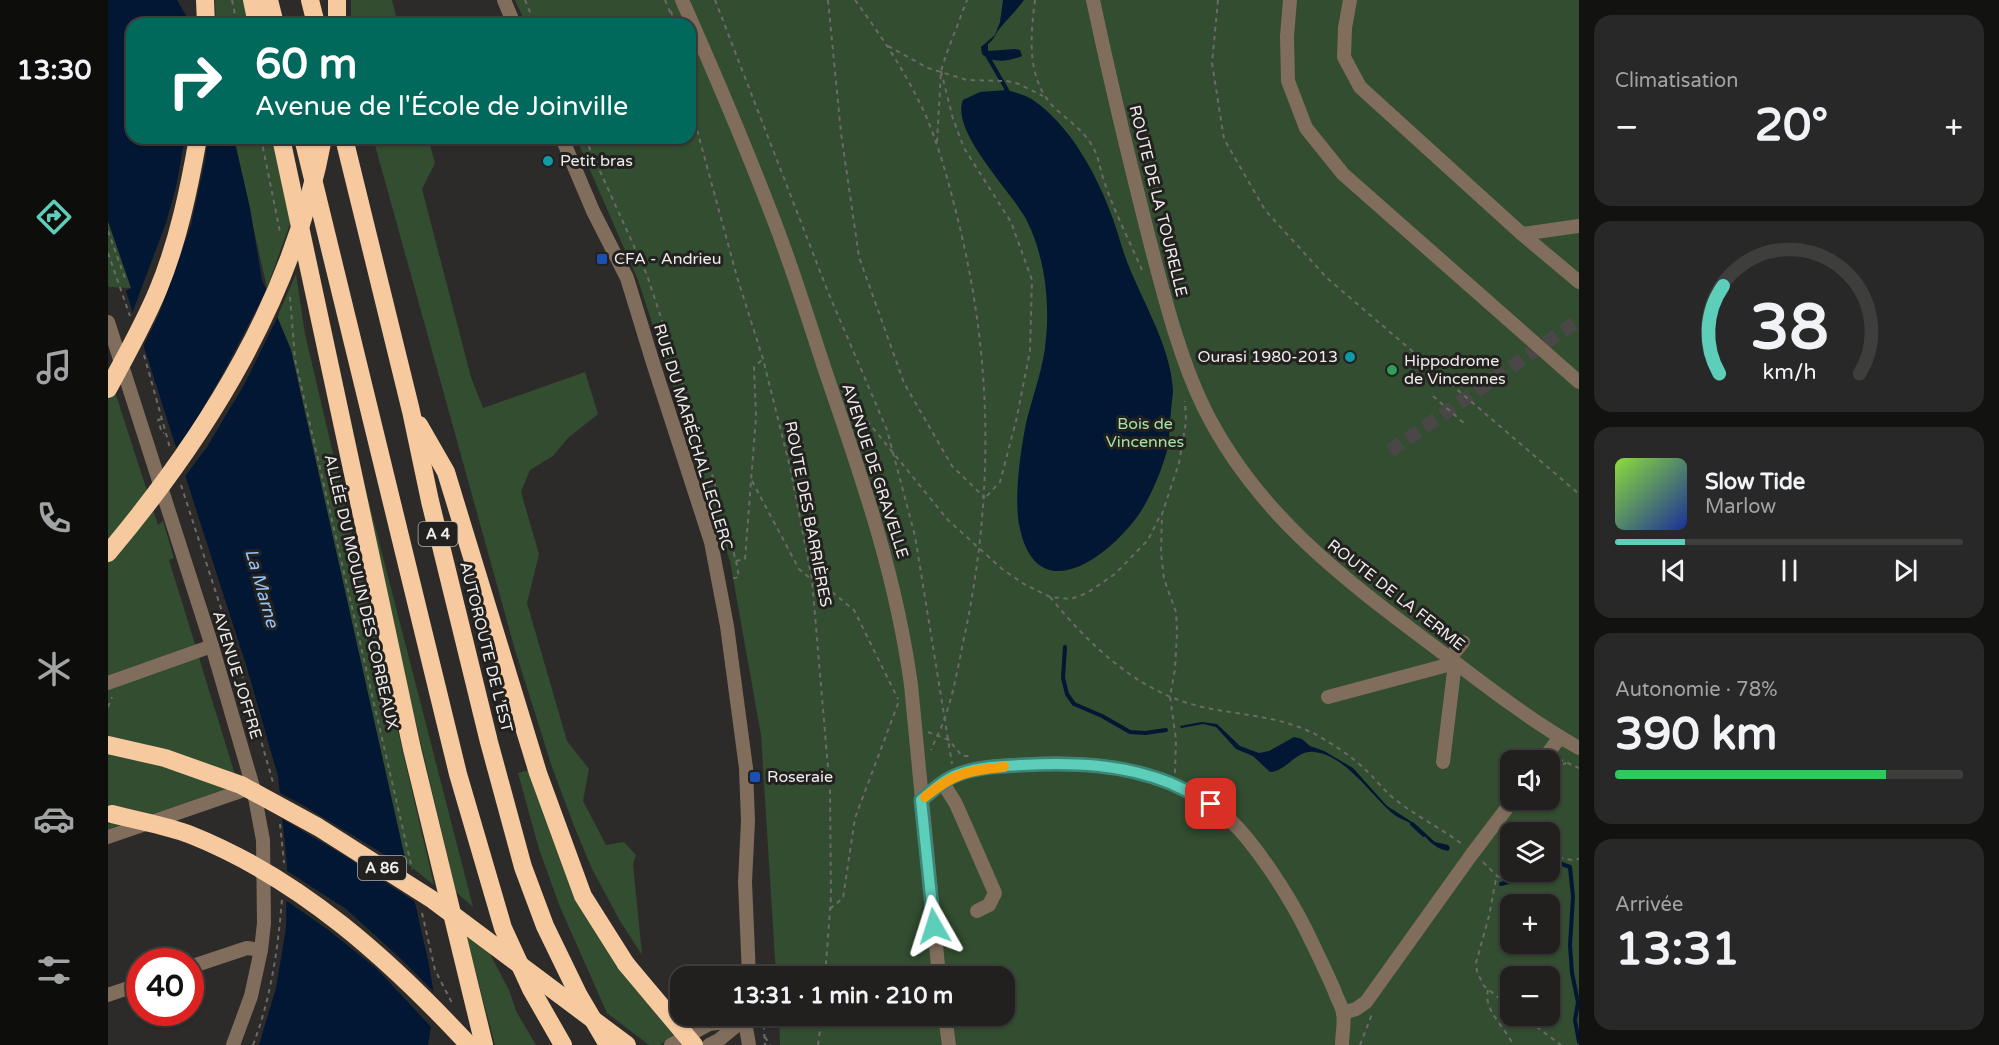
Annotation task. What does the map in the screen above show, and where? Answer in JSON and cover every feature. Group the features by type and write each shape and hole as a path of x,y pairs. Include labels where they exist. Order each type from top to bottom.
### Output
{"highway":[{"path":"205,0 206,18"},
{"path":"252,0 256,18"},
{"path":"269,0 274,18"},
{"path":"310,0 314,18"},
{"path":"337,0 337,18"},
{"path":"108,389 153,299 169,259 191,181 197,144"},
{"path":"282,144 412,749 484,1039"},
{"name":"A 4","path":"304,144 458,774 503,928 531,989 563,1045"},
{"path":"108,553 175,469 215,408 256,336 289,260 317,172 322,144"},
{"name":"AUTOROUTE DE L’EST","path":"345,144 489,742 523,867 545,926 578,994 608,1045"},
{"path":"411,411 446,472 537,773 583,896 626,964 694,1045"},
{"name":"A 86","path":"108,745 165,758 241,785 318,827 433,900 627,1045"},
{"path":"108,813 190,835 256,866 297,892 331,915 387,961 469,1045"}],"street":[{"path":"504,0 512,18"},
{"name":"AVENUE DE GRAVELLE","path":"682,0 690,18"},
{"name":"ROUTE DE LA TOURELLE","path":"1093,0 1142,207 1203,406"},
{"path":"1290,0 1287,36 1288,81 1306,128 1343,174 1579,382"},
{"path":"1350,0 1345,28 1344,57 1360,87 1522,234 1579,282"},
{"name":"AVENUE DE GRAVELLE","path":"696,32 774,220 847,432 892,580 905,640 916,732 938,966"},
{"name":"RUE DU MARÉCHAL LECLERC","path":"565,144 593,211 627,278 711,542 727,626 746,768 748,821 745,882 749,966"},
{"path":"1522,234 1579,226"},
{"name":"AVENUE JOFFRE","path":"108,322 212,646 253,788 263,840 264,923 261,950 251,996 233,1045"},
{"name":"ROUTE DE LA FERME","path":"1203,406 1220,438 1268,505 1320,557 1365,595 1452,661 1579,748"},
{"path":"1443,762 1452,661 1463,642"},
{"path":"108,682 212,646"},
{"path":"1328,697 1452,661"},
{"path":"1551,750 1560,737"},
{"path":"921,800 957,774 1017,765 1050,764 1125,769 1170,783 1211,804 1248,839 1296,910 1344,1013 1342,1045"},
{"path":"943,783 956,804 995,893 989,905 977,911"},
{"path":"108,837 253,788"},
{"path":"1344,1013 1366,1002 1505,810"},
{"path":"204,962 247,948 261,950"},
{"path":"108,995 126,989"},
{"path":"671,1045 705,1026"},
{"path":"709,1045 735,1026"},
{"path":"745,1026 749,1045"},
{"path":"946,1026 949,1045"}],"path":[{"path":"232,0 236,18"},
{"path":"525,0 532,18"},
{"path":"664,0 673,16"},
{"path":"715,0 828,292 887,430 915,536 949,740 949,753 952,766 957,774"},
{"path":"828,0 841,133 859,257 904,383 952,466 985,498"},
{"path":"855,0 888,46 913,90 937,144 961,232 977,316 983,371 985,498 980,551 962,647 944,720 927,758"},
{"path":"937,144 941,71 967,0"},
{"path":"1035,0 1032,21 1032,56 1035,78 1043,97"},
{"path":"1218,0 1212,63 1224,139 1265,210 1327,278 1579,494"},
{"path":"888,46 928,68 967,80 1007,81 1019,84 1043,97 1089,140 1144,275"},
{"path":"941,71 953,119 964,148 1011,222 1032,280 1030,351 1016,422 1000,482 985,498"},
{"name":"ROUTE DES BARRIÈRES","path":"696,126 737,277 763,359 790,467 812,580 830,791 829,910 826,966"},
{"path":"262,144 281,240"},
{"path":"588,144 647,275 710,467 739,577 730,579"},
{"path":"108,231 126,281"},
{"name":"ALLÉE DU MOULIN DES CORBEAUX","path":"290,295 296,359 414,878"},
{"path":"736,561 745,558 756,417 754,367 763,359"},
{"path":"845,400 850,400 856,406 894,456 948,520 980,551 1024,584 1050,597 1071,599 1087,593 1115,574 1148,540 1162,514 1179,463 1186,422 1185,394"},
{"path":"1433,396 1466,425"},
{"path":"161,419 158,420 160,428 162,433 165,433"},
{"path":"752,481 799,569 812,580"},
{"path":"1162,514 1161,553 1164,579 1176,612 1175,669 1170,697 1176,739 1174,774 1180,777"},
{"path":"811,575 854,609 902,705"},
{"path":"1050,597 1094,646 1115,664 1170,697 1204,708 1278,720 1314,734 1345,753 1391,796 1454,838 1487,864 1498,877 1476,963 1479,979 1500,999"},
{"path":"227,628 225,629 231,640"},
{"path":"829,910 843,898 855,818 898,699"},
{"path":"916,732 926,731 938,734 949,740 962,756 974,756"},
{"path":"1560,761 1579,768"},
{"path":"1560,766 1567,763"},
{"path":"1560,858 1579,859"},
{"path":"422,913 435,970 452,1003"},
{"path":"1488,990 1487,1003 1513,1045"},
{"path":"764,1026 765,1045"},
{"path":"818,1045 821,1026"},
{"path":"1535,1026 1560,1045"},
{"path":"764,1035 770,1045"}],"green space":[{"path":"215,0 245,0 249,18 216,18"},
{"path":"351,0 392,0 396,18 351,18"},
{"name":"Bois de Vincennes","path":"515,0 1579,0 1579,1045 780,1045 779,1026 1015,1026 1015,966 775,966 761,735 730,561 638,280 579,144 696,144 696,18 523,18"},
{"path":"234,144 276,144 292,218 267,288"},
{"path":"375,144 430,144 435,163 422,189 471,377 483,408 585,372 598,414 568,438 553,456 530,470 521,492 539,554 527,603 567,741 589,769 583,801 606,845 624,842 636,855 633,864 642,955 620,921 592,869 574,826 552,767 515,650"},
{"path":"108,221 132,288 109,287 108,285"},
{"path":"296,274 305,334 434,885 405,862 291,350 277,317"},
{"path":"108,370 158,525 163,521 174,558 169,560 236,778 232,787 108,829"},
{"path":"351,448 356,452 473,907 456,892"},
{"path":"529,770 569,872 675,1034 660,1045 649,1045 607,1013 560,907 539,849 518,773"},
{"path":"466,935 489,952 509,990 516,1011 536,1045 495,1045"}],"water":[{"name":"La Marne","path":"108,0 177,0 188,18 126,18 126,144 235,144 250,208 262,280 291,350 429,965 435,1001 428,1045 259,1045 276,988 286,928 287,865 278,776 246,665 126,291 131,288 108,221"},
{"path":"1003,0 1024,0 988,44 988,51 1015,49 1020,50 1022,56 996,60 982,54 981,47 995,35 1000,22"},
{"path":"1007,90 1030,98 1049,113 1063,128 1088,164 1108,205 1127,262 1166,352 1173,390 1167,451 1155,485 1142,510 1107,548 1090,561 1072,569 1055,571 1040,565 1027,550 1019,524 1018,486 1023,443 1046,338 1047,308 1041,262 1026,219 973,144 961,113 963,100 980,92"},
{"path":"1202,722 1217,724 1240,746 1259,753 1269,751 1294,737 1302,739 1310,746 1324,751 1353,768 1387,806 1415,824 1435,842 1448,845 1450,848 1448,851 1430,842 1413,825 1392,813 1346,767 1325,754 1308,752 1282,768 1270,772 1253,756 1236,749 1216,727 1203,724 1181,728 1180,726"}],"pier":[{"path":"184,144 207,144 191,225 159,314 142,349 131,316 166,223"},
{"path":"268,287 279,314 244,385 207,447 183,479 174,451 192,427 227,366"},
{"path":"276,791 410,870 417,903 279,817"},
{"path":"284,869 346,909 437,995 433,1029 377,969 327,929 284,899"}],"waterway":[{"path":"988,57 1007,90"},
{"path":"1065,647 1063,678 1067,694 1074,704 1130,732 1145,733 1166,730"},
{"path":"1412,824 1424,835"},
{"path":"1560,863 1570,867 1573,897 1570,945 1572,973 1578,1002 1575,1020 1579,1042"},
{"path":"1501,884 1508,882"}],"tunnel":[{"path":"1390,451 1579,320"}],"slow traffic":[{"path":"925,797 957,774 1004,767"}],"place":[{"name":"Petit bras","path":"548,161"},
{"name":"CFA - Andrieu","path":"602,259"},
{"name":"Ourasi 1980-2013","path":"1350,357"},
{"name":"Hippodrome de Vincennes","path":"1392,370"},
{"name":"Roseraie","path":"755,777"}],"route":[{"path":"934,926 921,800 957,774 1017,765 1050,764 1125,769 1170,783 1211,804"}]}
